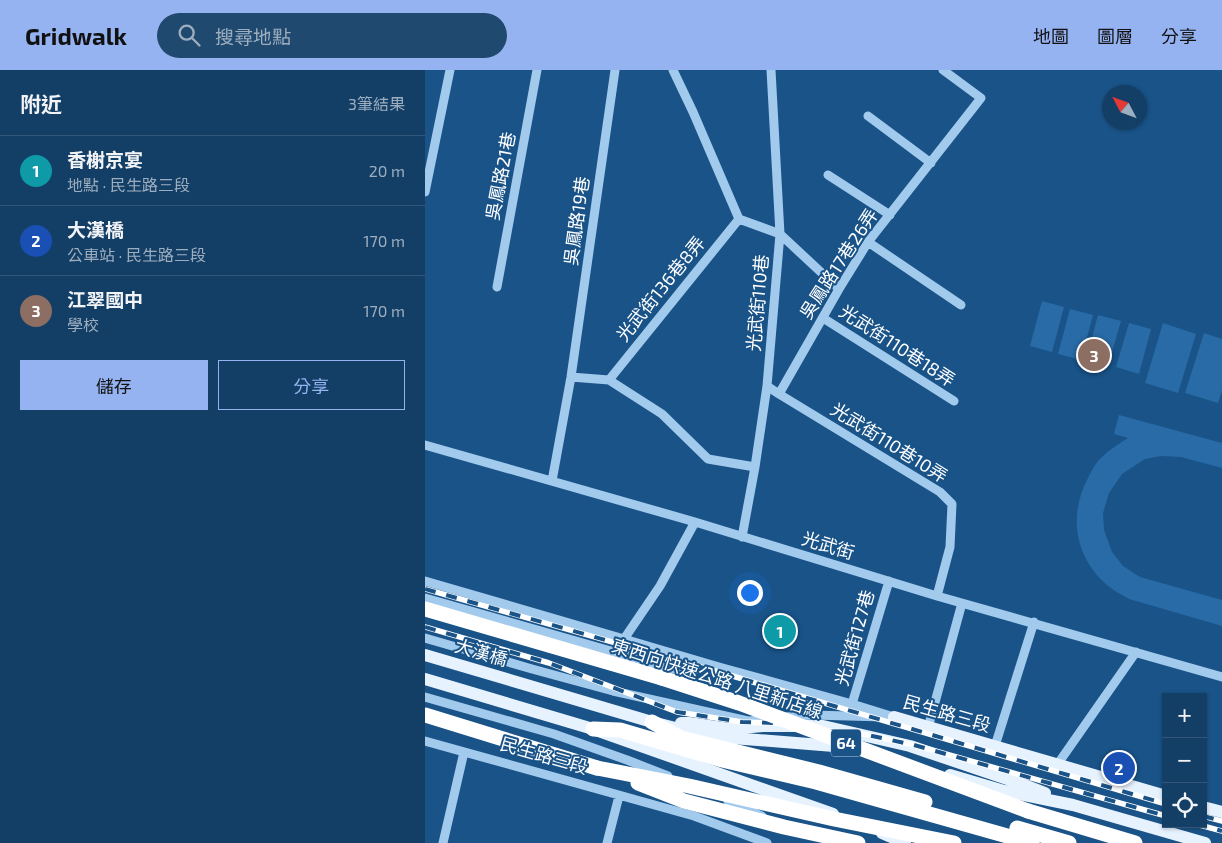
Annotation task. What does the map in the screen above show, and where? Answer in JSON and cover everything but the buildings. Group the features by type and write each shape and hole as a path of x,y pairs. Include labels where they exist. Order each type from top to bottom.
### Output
{"highway":[{"name":"東西向快速公路 八里新店線","path":"425,609 662,678 739,703 1028,811 1135,843"},
{"path":"425,715 597,768 684,801 784,827 858,843"},
{"path":"652,722 681,738 819,772 1018,834 1032,843"},
{"path":"593,729 620,730 722,760 1018,834 1069,843"},
{"path":"597,768 954,843"}],"main road":[{"name":"大漢橋","path":"425,655 652,722"},
{"path":"425,679 593,729 812,806 905,843"},
{"name":"民生路三段","path":"894,717 1162,795"},
{"path":"652,722 689,723 729,729 763,726 823,726 910,746 1022,784 1073,805"},
{"path":"652,722 687,731 732,738 834,746 930,769 1004,791 1073,805 1205,843"},
{"path":"1207,808 1222,812"}],"street":[{"path":"425,192 449,70"},
{"name":"吳鳳路21巷","path":"497,287 537,70"},
{"name":"吳鳳路19巷","path":"552,481 571,377 615,70"},
{"path":"673,70 739,219 780,234 839,289"},
{"name":"光武街110巷","path":"742,537 767,386 780,234 771,70"},
{"name":"吳鳳路17巷26弄","path":"779,394 839,289 869,242 981,98 943,70"},
{"path":"868,116 931,164"},
{"path":"829,175 889,216"},
{"name":"光武街136巷8弄","path":"609,380 739,219"},
{"path":"869,242 961,305"},
{"name":"光武街110巷18弄","path":"823,318 954,401"},
{"path":"571,377 609,380 662,414 708,459 755,467"},
{"path":"767,386 779,394"},
{"name":"光武街110巷10弄","path":"779,394 940,492 951,504 950,547 937,596"},
{"name":"光武街","path":"425,445 695,522 937,596 1034,622 1222,677"},
{"path":"624,638 660,586 695,522"},
{"name":"民生路三段","path":"425,581 894,717"},
{"name":"光武街127巷","path":"853,704 889,581"},
{"name":"民生路三段","path":"425,598 681,671 719,667"},
{"path":"928,728 962,603"},
{"path":"995,746 1034,622"},
{"path":"425,638 613,691 748,721 812,715 894,717"},
{"path":"1057,765 1136,652"},
{"path":"425,697 554,734 627,760 824,843"},
{"name":"民生路三段","path":"425,741 694,816 767,843"},
{"path":"443,843 464,752"},
{"path":"607,843 619,796"}],"shaded area":[{"path":"1042,301 1064,307 1052,352 1030,346"},
{"path":"1070,309 1093,315 1081,360 1058,354"},
{"path":"1098,315 1121,321 1108,366 1086,360"},
{"path":"1129,323 1151,329 1139,374 1116,367"},
{"path":"1163,323 1196,334 1178,393 1145,383"},
{"path":"1204,333 1222,339 1222,391 1218,403 1185,393"},
{"path":"1119,415 1222,443 1222,468 1181,457 1161,456 1145,459 1122,474 1109,493 1103,513 1104,530 1112,552 1123,566 1140,577 1222,600 1222,626 1129,599 1115,591 1102,580 1084,555 1077,525 1081,494 1098,461 1128,438 1114,434"}],"railway":[{"path":"425,589 736,677 1162,803"},
{"path":"425,627 549,663 677,712 742,722 776,723 806,729 863,734 914,745 1162,815"},
{"path":"1207,817 1222,821"},
{"path":"1207,827 1222,831"}],"place":[{"name":"江翠國中","path":"1094,355"},
{"name":"香榭京宴","path":"780,631"},
{"name":"大漢橋","path":"1119,768"}]}
